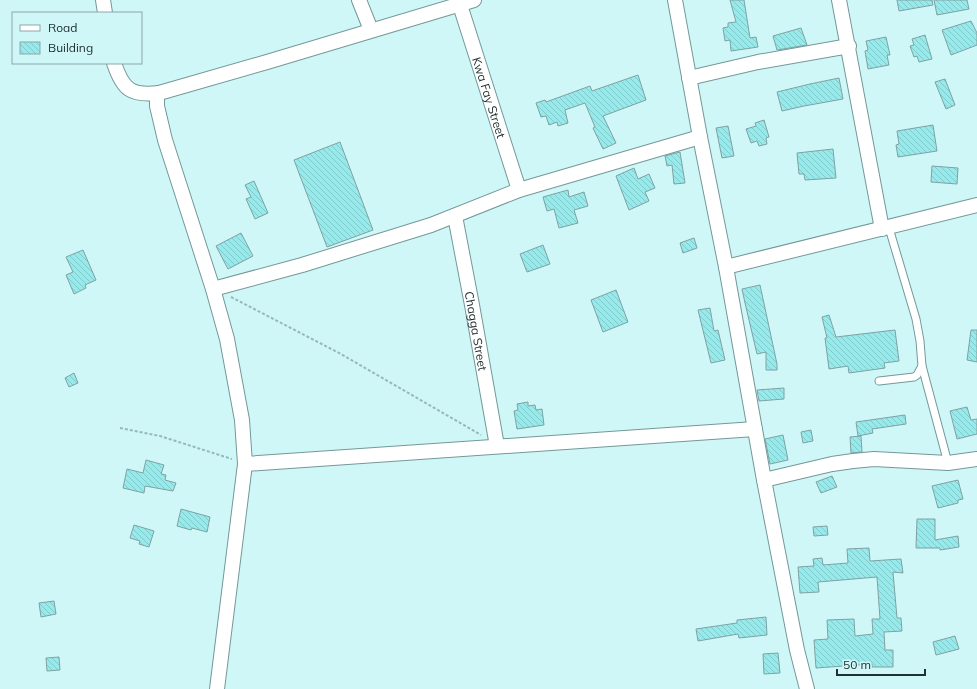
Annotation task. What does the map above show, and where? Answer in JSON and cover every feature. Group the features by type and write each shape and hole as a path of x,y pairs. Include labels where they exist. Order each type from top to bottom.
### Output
{"street":[{"path":"103,0 104,12"},
{"path":"359,0 371,30"},
{"path":"114,64 118,75 135,93 159,93 474,0"},
{"path":"675,0 726,267 764,480 797,650 807,689"},
{"path":"839,0 885,228"},
{"name":"Kwa Fay Street","path":"460,5 519,190"},
{"path":"689,78 758,62 849,46"},
{"path":"159,93 157,97 157,106 165,140 213,289 227,339 242,420 245,464 217,689"},
{"path":"213,289 309,263 431,225 519,190 700,137"},
{"path":"726,267 977,206"},
{"name":"Chagga Street","path":"455,216 496,446"},
{"path":"245,464 755,429"},
{"path":"764,480 832,464 852,461 874,459 948,463 977,459"}],"lane":[{"path":"885,228 916,319 921,345 922,366 948,463"},
{"path":"879,380 914,377 917,375 922,366"}],"path":[{"path":"213,289 249,305 341,354 480,434 496,446"},
{"path":"120,428 160,436 194,448 220,454 245,464"}],"building":[{"path":"730,0 744,0 750,38 756,37 758,47 731,51 730,40 725,41 723,28 728,27 728,23 736,22"},
{"path":"897,0 932,0 933,5 899,11"},
{"path":"934,0 967,0 969,9 937,15"},
{"path":"971,21 977,33 977,45 951,55 942,30"},
{"path":"801,28 807,45 777,50 773,36"},
{"path":"925,35 932,59 919,62 917,56 914,57 910,46 914,45 912,39"},
{"path":"886,37 890,55 887,55 889,65 868,69 865,51 868,50 866,41"},
{"path":"638,75 646,100 603,116 616,143 603,149 593,128 595,127 585,103 565,110 568,123 558,126 557,122 549,125 546,116 541,117 536,103 545,100 546,102 590,86 592,91"},
{"path":"839,78 843,99 782,111 777,92"},
{"path":"945,79 955,105 946,109 935,82"},
{"path":"764,120 769,137 766,138 767,144 759,146 757,141 751,143 746,129 756,126 755,123"},
{"path":"933,125 937,151 898,157 896,145 899,144 897,131"},
{"path":"728,126 734,156 722,158 716,128"},
{"path":"340,142 373,230 327,247 294,160"},
{"path":"833,149 836,178 805,180 804,174 799,174 797,153"},
{"path":"680,152 685,183 674,184 672,165 667,166 665,156"},
{"path":"932,166 958,168 957,184 931,182"},
{"path":"634,168 638,179 649,174 655,188 645,192 649,201 629,210 616,176"},
{"path":"254,181 268,213 255,219 246,199 251,197 245,185"},
{"path":"568,190 569,197 584,192 588,206 574,210 578,223 559,228 554,209 547,211 543,197"},
{"path":"241,233 253,256 228,269 216,246"},
{"path":"694,238 697,248 683,253 680,243"},
{"path":"543,245 550,264 527,272 520,254"},
{"path":"83,250 96,280 85,285 86,288 74,294 66,275 73,272 66,257"},
{"path":"760,285 777,370 766,370 766,352 757,354 742,289"},
{"path":"616,290 628,322 603,332 591,300"},
{"path":"710,308 714,331 718,330 725,360 711,363 698,310"},
{"path":"829,315 836,337 895,330 899,361 884,363 885,368 849,373 848,366 829,369 825,338 827,338 822,317"},
{"path":"971,330 977,330 977,362 967,360"},
{"path":"74,373 78,383 69,387 65,378"},
{"path":"784,388 784,399 759,401 757,390"},
{"path":"528,402 528,406 535,405 536,410 542,409 544,425 517,429 514,411 518,410 517,404"},
{"path":"967,407 971,420 977,419 977,434 957,439 950,411"},
{"path":"905,415 906,424 872,429 873,433 858,436 856,422"},
{"path":"811,430 813,441 803,443 801,432"},
{"path":"783,435 788,460 770,464 765,439"},
{"path":"861,436 862,452 851,453 850,437"},
{"path":"146,460 164,465 161,474 166,475 165,480 176,483 173,491 145,486 144,493 123,488 127,469 143,473"},
{"path":"832,476 837,487 821,493 816,482"},
{"path":"958,480 963,499 958,500 958,503 938,508 932,486"},
{"path":"181,509 210,517 207,532 177,526"},
{"path":"917,519 935,519 935,540 958,536 959,547 940,550 940,548 916,548"},
{"path":"134,525 154,531 149,547 139,544 140,541 130,538"},
{"path":"827,526 828,535 814,536 813,527"},
{"path":"869,548 870,561 901,559 903,573 893,572 897,618 901,618 902,631 884,632 885,650 893,650 893,667 872,667 872,664 816,668 814,640 828,639 827,620 854,619 855,636 873,634 872,619 880,619 877,577 818,582 819,592 800,593 798,567 814,566 813,559 822,558 823,565 848,563 847,549"},
{"path":"54,601 56,614 41,617 39,603"},
{"path":"766,617 767,635 739,638 738,634 698,641 696,629 737,623 737,620"},
{"path":"955,636 959,649 936,655 933,642"},
{"path":"778,653 780,673 764,674 763,654"},
{"path":"59,657 60,670 47,671 46,658"}]}
